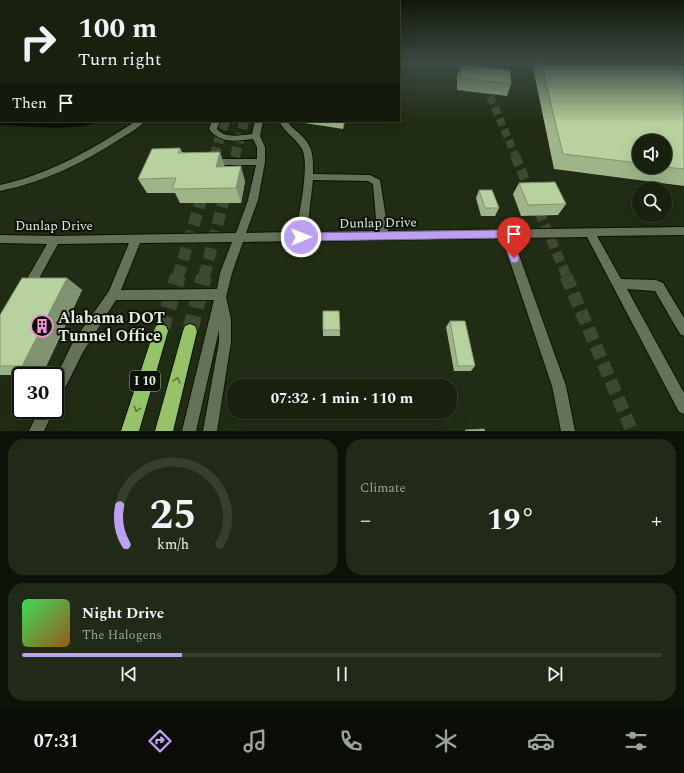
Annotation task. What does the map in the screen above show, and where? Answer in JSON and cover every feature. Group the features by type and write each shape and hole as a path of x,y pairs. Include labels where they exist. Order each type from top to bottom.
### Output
{"highway":[{"name":"I 10","path":"130,431 161,331"},
{"name":"I 10","path":"164,431 190,331"}],"street":[{"path":"0,188 34,179 61,168 100,147 139,122"},
{"path":"216,122 213,129 217,135 225,138 256,136"},
{"path":"189,431 220,294 238,237 252,206 261,162 260,147 256,136 259,122"},
{"path":"284,122 286,127 300,140 308,151 309,177 301,237"},
{"path":"202,162 261,162"},
{"path":"309,177 370,178 377,182 383,236"},
{"name":"Dunlap Drive","path":"0,239 55,240 684,231"},
{"path":"590,233 684,407"},
{"path":"506,234 559,386 568,431"},
{"path":"64,376 78,347 113,295 137,238"},
{"path":"22,298 55,240"},
{"path":"618,284 656,285 659,287 684,330"},
{"path":"113,295 141,296 220,294"},
{"path":"210,431 225,342 225,319 220,294"},
{"path":"36,431 42,419"}],"shaded area":[{"path":"0,122 96,122 67,127 0,125"}],"building":[{"path":"546,83 684,83 684,169 672,168 672,134 632,134 632,162 563,154"},
{"path":"180,148 178,153 220,152 216,167 241,166 236,188 172,189 176,178 138,179 152,149"},
{"path":"555,182 566,204 528,205 519,183"},
{"path":"479,190 492,190 499,208 485,208"},
{"path":"22,278 67,278 22,366 0,366 0,315"},
{"path":"323,311 339,311 340,330 323,330"},
{"path":"450,321 465,321 475,366 458,366"},
{"path":"484,429 485,431 465,430"}],"tunnel":[{"path":"485,83 516,157"},
{"path":"214,157 225,122"},
{"path":"235,157 244,122"},
{"path":"211,168 215,156"},
{"path":"204,277 235,156"},
{"path":"515,156 567,277"},
{"path":"178,277 205,187"},
{"path":"161,331 178,276"},
{"path":"190,331 204,276"},
{"path":"566,276 632,431"}],"place":[{"name":"Alabama DOT Tunnel Office","path":"42,326"}],"route":[{"path":"301,237 506,234 514,258"}]}
